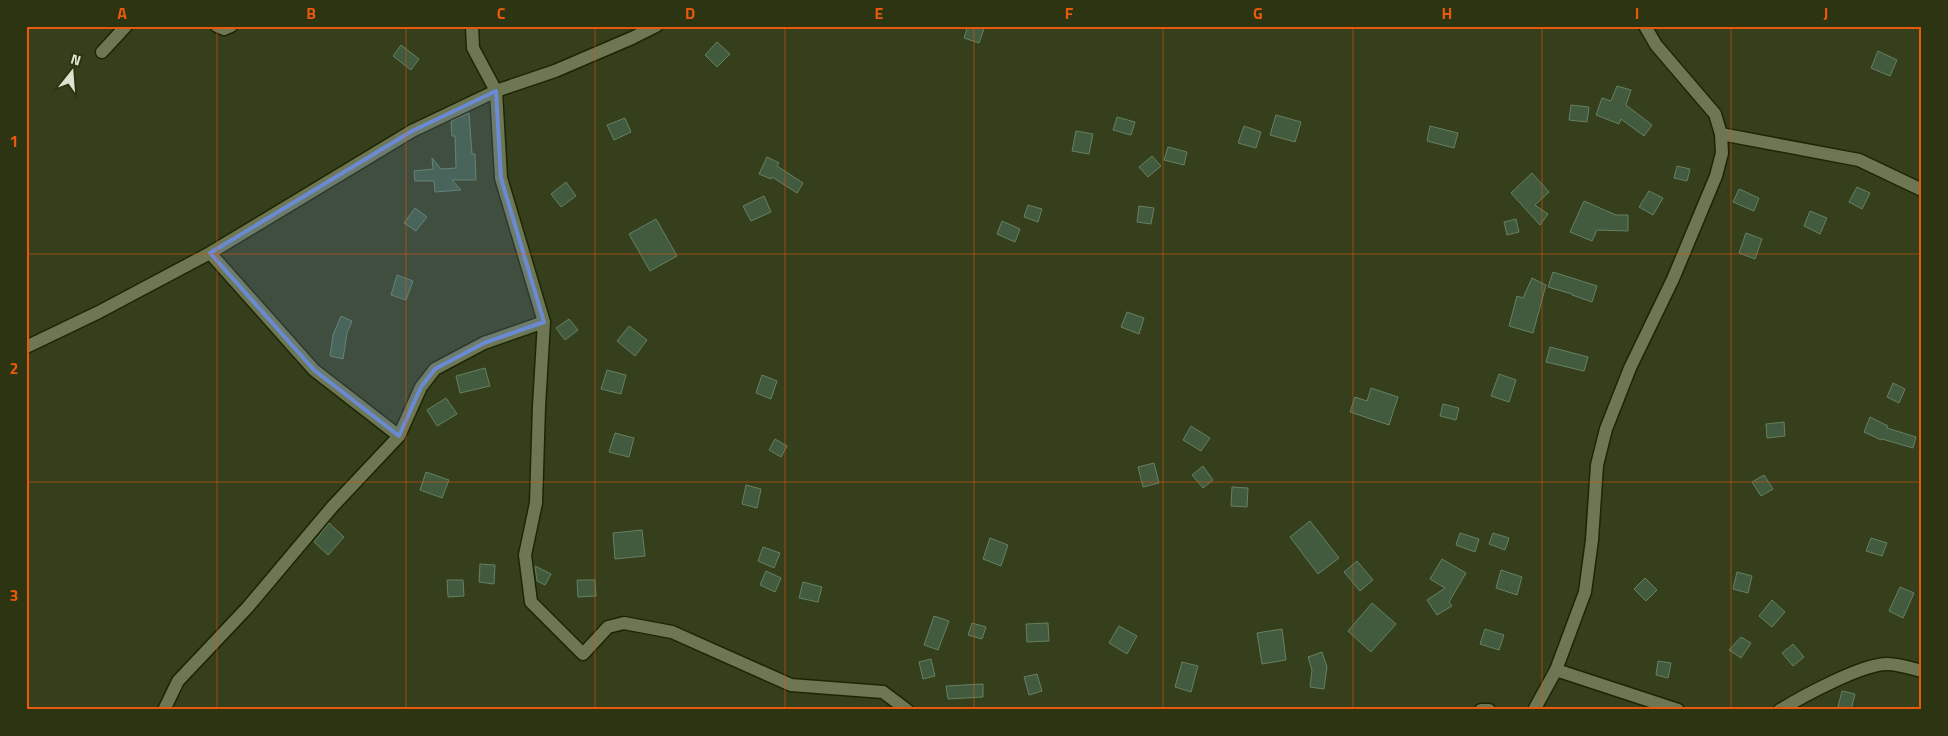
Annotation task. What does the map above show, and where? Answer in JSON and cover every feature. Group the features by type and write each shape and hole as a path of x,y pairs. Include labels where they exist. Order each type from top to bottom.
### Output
{"street":[{"path":"102,52 126,26"},
{"path":"217,26 224,28 231,26"},
{"path":"472,26 473,48 496,91 500,178 544,322 536,503 525,555 531,602 584,654 608,627 624,623 672,632 791,685 883,692 907,710"},
{"path":"26,347 99,312 210,253 412,131 496,91 555,71 656,26"},
{"path":"1534,710 1556,670 1585,592 1592,540 1597,465 1606,429 1630,368 1673,279 1716,176 1722,153 1721,134 1715,114 1656,45 1645,26"},
{"path":"1721,134 1860,160 1922,190"},
{"path":"210,253 314,370 399,436"},
{"path":"164,710 178,681 247,608 333,506 399,436 421,387 435,368 484,343 544,322"},
{"path":"1780,710 1799,698 1872,666 1888,664 1922,671"},
{"path":"1556,670 1678,710"},
{"path":"1481,710 1489,710"}],"highlighted area":[{"path":"496,91 501,178 544,322 484,343 435,369 421,387 399,436 314,370 210,253 412,131"}],"building":[{"path":"968,26 985,26 979,43 964,38"},
{"path":"717,42 730,54 717,67 705,55"},
{"path":"401,45 419,59 411,70 393,56"},
{"path":"1878,51 1897,60 1890,76 1871,68"},
{"path":"1617,86 1631,90 1626,105 1652,125 1644,136 1621,119 1619,124 1596,115 1602,98 1611,101"},
{"path":"1571,105 1589,107 1587,122 1569,120"},
{"path":"469,113 472,154 475,154 476,180 452,180 461,190 435,192 434,181 415,181 414,171 433,169 432,158 441,169 456,168 455,136 452,136 451,121"},
{"path":"1276,115 1301,122 1295,142 1270,135"},
{"path":"1117,117 1135,122 1131,135 1113,130"},
{"path":"625,118 631,132 614,140 607,125"},
{"path":"1244,126 1261,132 1256,148 1238,143"},
{"path":"1430,126 1458,133 1454,148 1427,141"},
{"path":"1076,131 1093,134 1089,154 1072,151"},
{"path":"1168,147 1187,152 1184,165 1164,160"},
{"path":"1152,156 1161,166 1148,177 1139,167"},
{"path":"767,157 779,163 777,166 803,183 797,193 772,177 771,179 759,174"},
{"path":"1677,166 1690,169 1687,181 1674,178"},
{"path":"1532,173 1549,192 1535,205 1548,214 1540,225 1511,193"},
{"path":"566,182 576,196 561,207 551,194"},
{"path":"1857,187 1870,193 1862,209 1849,202"},
{"path":"1739,189 1759,198 1754,211 1733,202"},
{"path":"1649,191 1663,198 1653,215 1639,207"},
{"path":"764,196 771,212 751,221 743,206"},
{"path":"1584,201 1616,215 1628,215 1628,231 1597,230 1592,241 1570,232"},
{"path":"1028,205 1042,209 1038,222 1024,217"},
{"path":"1139,206 1154,208 1151,224 1137,222"},
{"path":"415,208 427,217 416,231 404,223"},
{"path":"1810,211 1827,218 1820,234 1804,226"},
{"path":"656,219 677,256 650,271 629,234"},
{"path":"1516,219 1519,232 1507,235 1504,222"},
{"path":"1002,221 1020,229 1015,242 997,234"},
{"path":"1746,233 1762,239 1755,259 1739,253"},
{"path":"1553,272 1597,286 1592,302 1548,287"},
{"path":"397,275 413,281 406,300 391,295"},
{"path":"1532,278 1546,285 1533,333 1509,326 1517,296 1523,298"},
{"path":"1127,312 1144,318 1139,334 1121,327"},
{"path":"341,316 352,321 347,333 343,359 330,356 333,335"},
{"path":"569,319 578,330 565,340 556,328"},
{"path":"629,326 647,340 635,356 617,341"},
{"path":"1550,347 1588,357 1584,371 1546,362"},
{"path":"485,368 490,386 460,393 456,376"},
{"path":"607,370 626,375 621,394 601,389"},
{"path":"1499,374 1516,380 1509,402 1491,396"},
{"path":"762,375 777,381 771,399 756,393"},
{"path":"1893,383 1905,389 1899,403 1887,397"},
{"path":"1371,388 1398,397 1389,425 1350,412 1355,397 1367,401"},
{"path":"446,398 457,414 437,426 427,410"},
{"path":"1443,404 1459,408 1456,420 1440,416"},
{"path":"1870,417 1888,426 1887,428 1916,437 1913,448 1881,440 1864,432"},
{"path":"1784,422 1785,436 1767,438 1766,424"},
{"path":"1191,426 1210,438 1201,451 1183,440"},
{"path":"615,433 634,438 629,457 609,452"},
{"path":"775,439 787,446 781,457 769,450"},
{"path":"1154,463 1159,483 1143,487 1138,467"},
{"path":"1203,466 1213,480 1203,488 1192,475"},
{"path":"426,472 449,480 442,498 420,490"},
{"path":"1764,475 1773,489 1761,496 1752,482"},
{"path":"746,485 761,489 757,508 742,504"},
{"path":"1232,487 1248,488 1247,507 1231,506"},
{"path":"1310,521 1339,558 1318,574 1290,537"},
{"path":"329,523 344,537 328,555 314,542"},
{"path":"642,530 645,556 615,559 613,533"},
{"path":"1460,533 1479,539 1475,552 1456,545"},
{"path":"1493,533 1509,538 1505,550 1489,544"},
{"path":"990,538 1008,545 1001,566 983,559"},
{"path":"1871,538 1887,543 1882,556 1866,551"},
{"path":"763,547 780,553 774,568 758,561"},
{"path":"1442,559 1466,573 1449,602 1452,606 1437,615 1427,600 1445,588 1430,579"},
{"path":"1357,561 1373,580 1360,591 1344,572"},
{"path":"480,564 495,565 494,584 479,582"},
{"path":"535,566 551,574 545,585 537,581"},
{"path":"1501,570 1522,577 1517,595 1496,588"},
{"path":"766,571 781,578 775,592 760,585"},
{"path":"1737,572 1752,576 1748,593 1733,589"},
{"path":"1645,578 1657,590 1646,601 1634,589"},
{"path":"447,580 463,580 464,596 448,597"},
{"path":"577,580 595,580 596,596 578,597"},
{"path":"803,582 822,587 818,602 799,598"},
{"path":"1900,587 1914,593 1903,618 1889,611"},
{"path":"1772,600 1785,612 1772,627 1759,616"},
{"path":"1372,603 1396,624 1371,652 1348,631"},
{"path":"934,616 949,621 938,650 924,645"},
{"path":"972,623 986,627 982,639 968,635"},
{"path":"1048,623 1049,641 1027,642 1026,624"},
{"path":"1119,626 1137,636 1127,654 1109,643"},
{"path":"1282,629 1286,660 1262,664 1257,633"},
{"path":"1485,629 1504,635 1499,650 1480,644"},
{"path":"1741,637 1751,643 1741,658 1729,650"},
{"path":"1793,644 1804,657 1793,666 1782,653"},
{"path":"1322,652 1327,667 1324,689 1310,687 1312,670 1308,657"},
{"path":"931,659 935,676 923,679 919,662"},
{"path":"1658,661 1671,663 1668,678 1656,675"},
{"path":"1182,662 1198,666 1191,692 1175,687"},
{"path":"1037,674 1042,691 1029,695 1024,677"},
{"path":"983,684 983,697 948,699 946,686"},
{"path":"1842,691 1855,694 1851,710 1838,707"}]}
